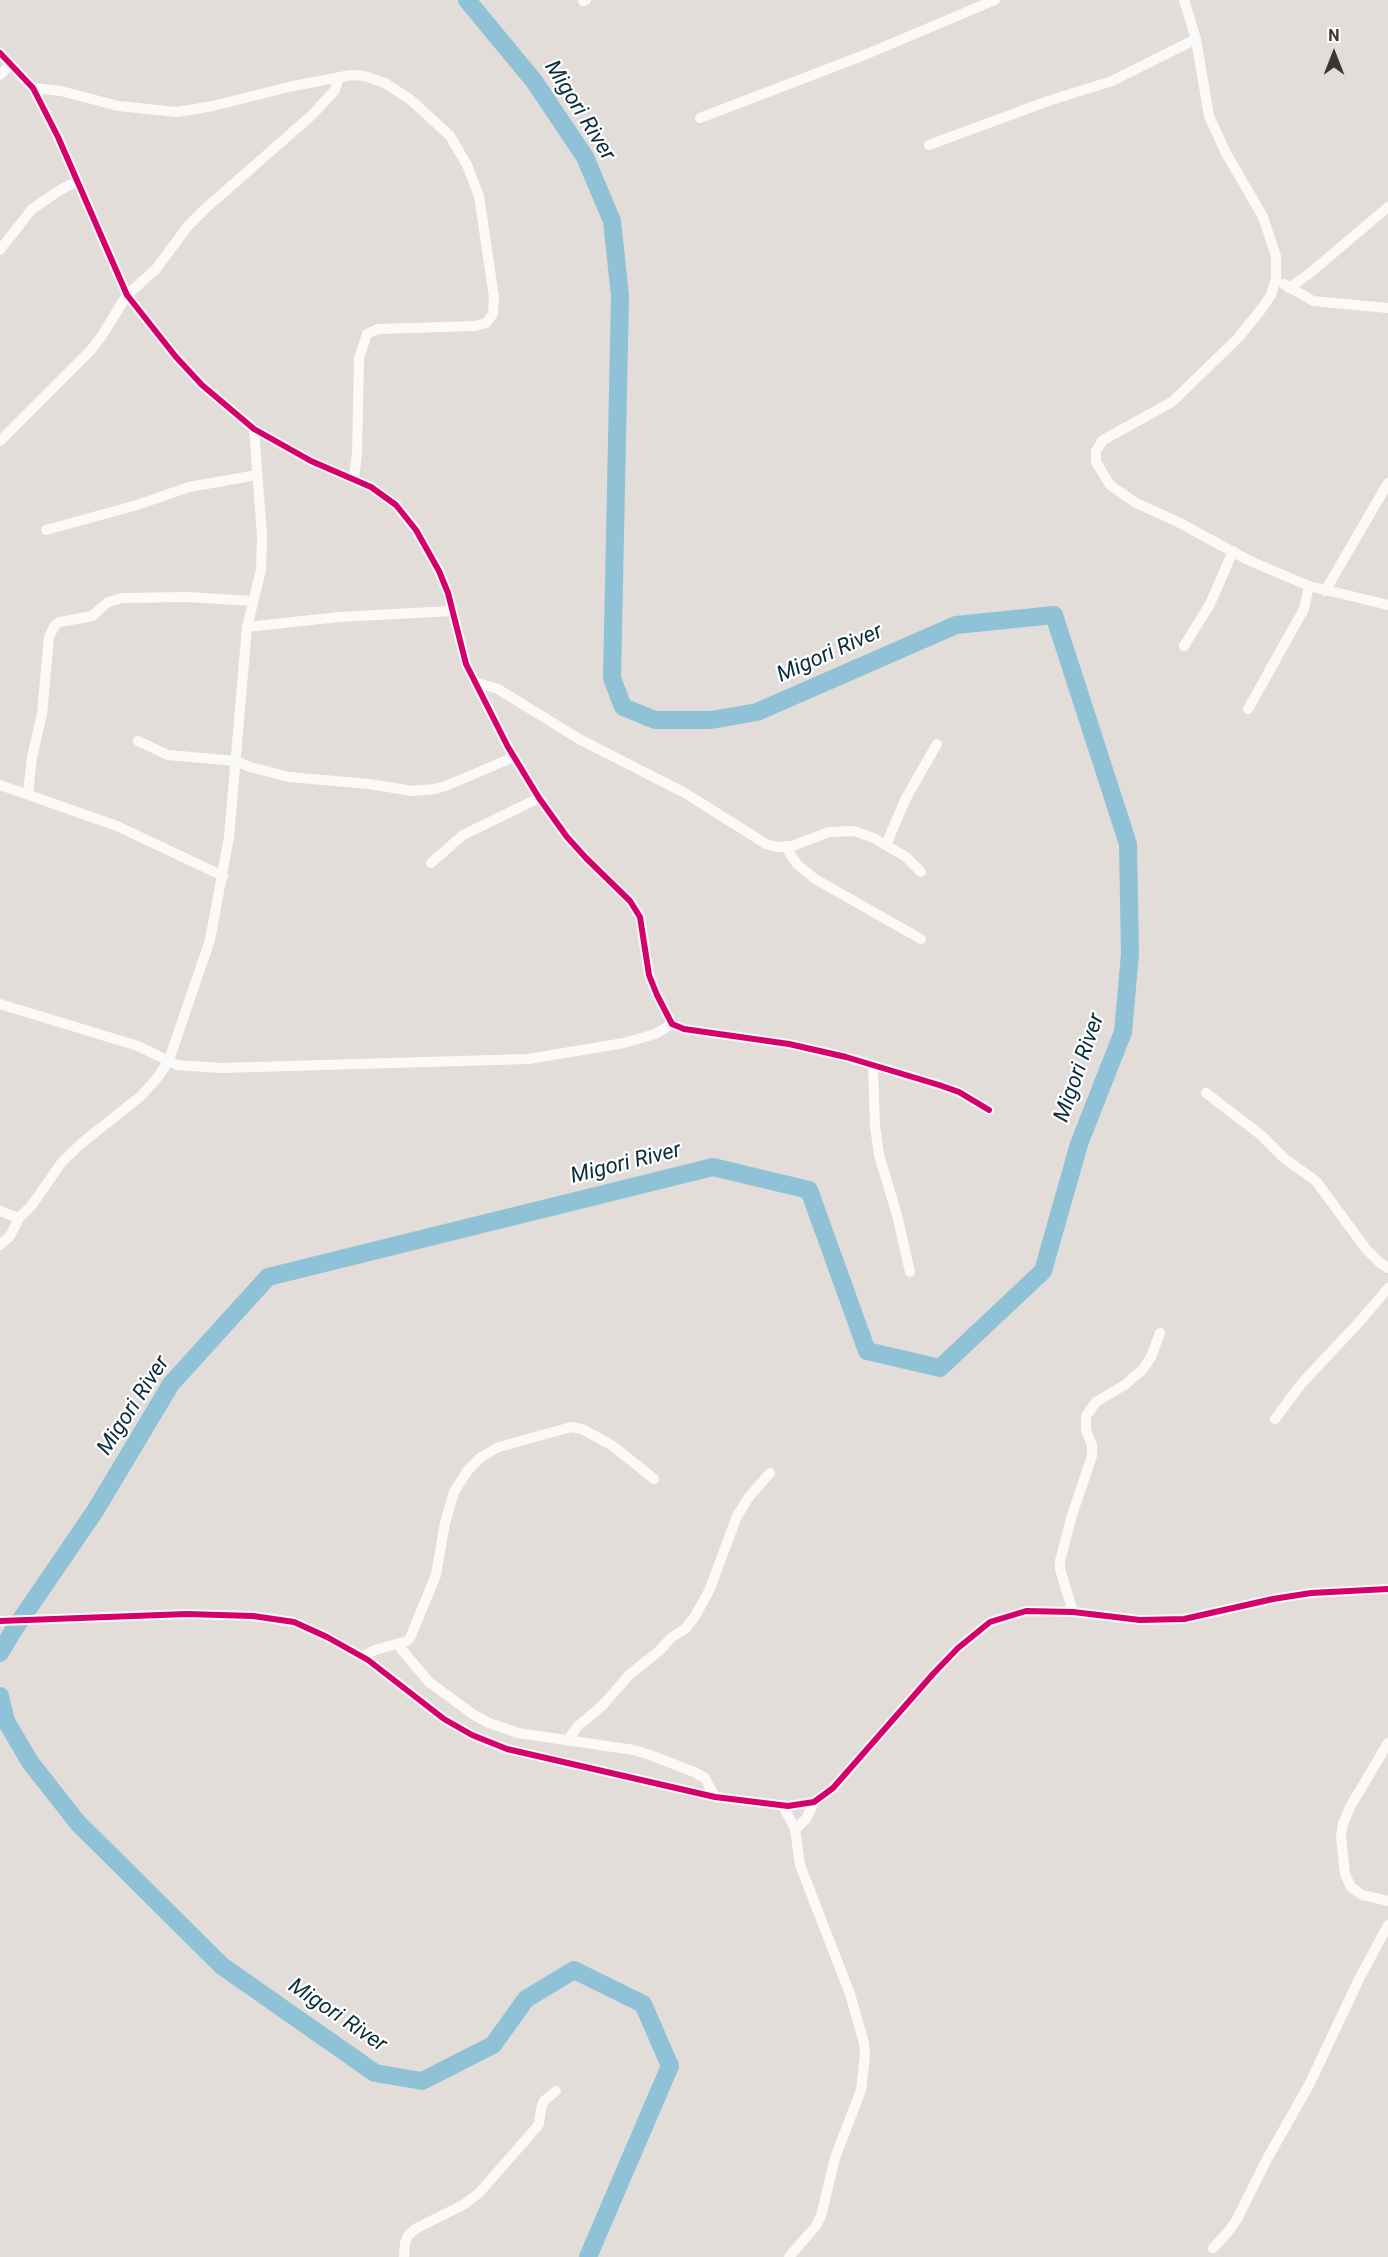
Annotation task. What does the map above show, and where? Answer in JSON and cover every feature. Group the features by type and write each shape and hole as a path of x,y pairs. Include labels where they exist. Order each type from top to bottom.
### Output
{"street":[{"path":"700,118 867,54 995,0"},
{"path":"1184,0 1196,39 1209,116 1226,153 1263,217 1276,256 1276,279 1271,295 1255,320 1183,392 1161,410 1126,426 1103,441 1096,452 1099,469 1110,485 1136,502 1266,569 1309,586 1388,606"},
{"path":"929,145 1048,101 1112,81 1196,39"},
{"path":"0,53 33,88 58,137 127,295 148,324 202,385 254,429 311,461 354,479 382,495 405,515 439,572 448,593 466,664 514,757 538,798 578,849 635,908 643,928 649,975 672,1024 694,1031 789,1044 873,1066 939,1084 959,1092 989,1110"},
{"path":"0,75 12,64"},
{"path":"33,88 62,91 118,106 177,112 293,86 339,77 364,75 385,83 411,100 450,135 467,165 479,196 495,304 494,314 486,323 475,326 378,329 367,334 359,358 357,453 354,479"},
{"path":"0,441 90,351 127,295 156,269 188,226 312,115 335,90 339,77"},
{"path":"0,250 32,209 60,189 76,182"},
{"path":"1289,288 1388,207"},
{"path":"1276,279 1303,297 1325,304 1388,308"},
{"path":"0,1245 10,1236 19,1218 33,1205 62,1162 83,1142 141,1096 158,1077 169,1060 210,940 229,837 247,627 261,570 262,536 254,429"},
{"path":"46,530 137,505 189,487 257,475"},
{"path":"1326,591 1388,483"},
{"path":"1184,646 1210,604 1233,551"},
{"path":"1248,709 1304,609 1309,586"},
{"path":"28,794 32,757 42,714 49,638 55,625 92,616 108,602 122,598 188,597 252,601"},
{"path":"247,627 339,617 452,611"},
{"path":"475,682 498,688 579,739 685,793 766,844 777,847 800,844 836,830 864,833 912,860 921,872"},
{"path":"138,741 168,755 236,761 289,777 369,784 413,791 448,785 514,757"},
{"path":"886,845 905,800 937,744"},
{"path":"0,785 117,826 223,876"},
{"path":"431,864 463,835 538,798"},
{"path":"785,846 797,864 815,879 921,939"},
{"path":"0,1004 138,1046 177,1065 250,1068 528,1059 624,1043 655,1034 672,1024"},
{"path":"873,1066 875,1126 879,1155 897,1215 910,1272"},
{"path":"1206,1093 1261,1136 1285,1159 1316,1181 1371,1254 1388,1268"},
{"path":"0,1211 19,1218"},
{"path":"1275,1419 1302,1383 1362,1320 1388,1288"},
{"path":"1073,1612 1060,1569 1060,1561 1072,1515 1092,1456 1092,1445 1086,1430 1086,1416 1091,1407 1126,1384 1143,1369 1160,1333"},
{"path":"363,1656 410,1638 436,1575 445,1523 454,1492 468,1470 481,1457 500,1447 571,1427 582,1429 613,1446 654,1479"},
{"path":"568,1740 577,1727 603,1705 629,1675 672,1637 685,1629 694,1618 709,1591 737,1516 749,1497 770,1473"},
{"path":"795,1829 806,1819 814,1802 844,1776 933,1674 976,1632 990,1622 1026,1611 1073,1612 1140,1620 1184,1619 1311,1593 1388,1589"},
{"path":"0,1621 187,1614 253,1616 294,1622 363,1656 444,1719 472,1735 507,1749 715,1797 783,1806 814,1802"},
{"path":"397,1644 429,1682 474,1715 508,1731 634,1750 685,1768 705,1778 715,1797"},
{"path":"1388,1743 1350,1807 1343,1824 1341,1837 1345,1874 1351,1887 1362,1894 1388,1901"},
{"path":"783,1806 795,1829 800,1865 850,1994 862,2034 865,2055 861,2091 835,2158 821,2216 816,2226 789,2257"},
{"path":"1213,2247 1237,2219 1267,2158 1309,2085 1359,1979 1388,1925"},
{"path":"404,2257 405,2243 415,2229 463,2205 479,2193 536,2128 544,2102 556,2091"}],"waterway":[{"name":"Migori River","path":"0,1653 95,1511 171,1384 268,1277 713,1167 809,1190 867,1351 940,1368 1043,1271 1079,1144 1123,1032 1130,954 1128,844 1054,615 956,625 757,712 711,720 655,720 623,707 612,678 620,296 612,221 585,157 534,81 467,0"},
{"name":"Migori River","path":"0,1696 6,1721 30,1762 78,1823 222,1966 375,2073 422,2081 493,2045 526,1999 574,1970 643,2004 670,2066 588,2257"}],"cycle path":[{"path":"0,53 33,88 58,137 127,295 176,357 202,385 254,429 311,461 371,487 396,505 416,530 439,571 448,593 466,664 508,747 539,798 567,837 630,901 640,917 649,975 672,1024 684,1029 789,1044 846,1057 959,1092 989,1110"},
{"path":"0,1621 187,1614 253,1616 294,1622 368,1660 444,1719 472,1735 507,1749 715,1797 788,1806 814,1802 833,1788 933,1674 958,1648 990,1622 1026,1611 1073,1612 1140,1620 1184,1619 1311,1593 1388,1589"}]}
